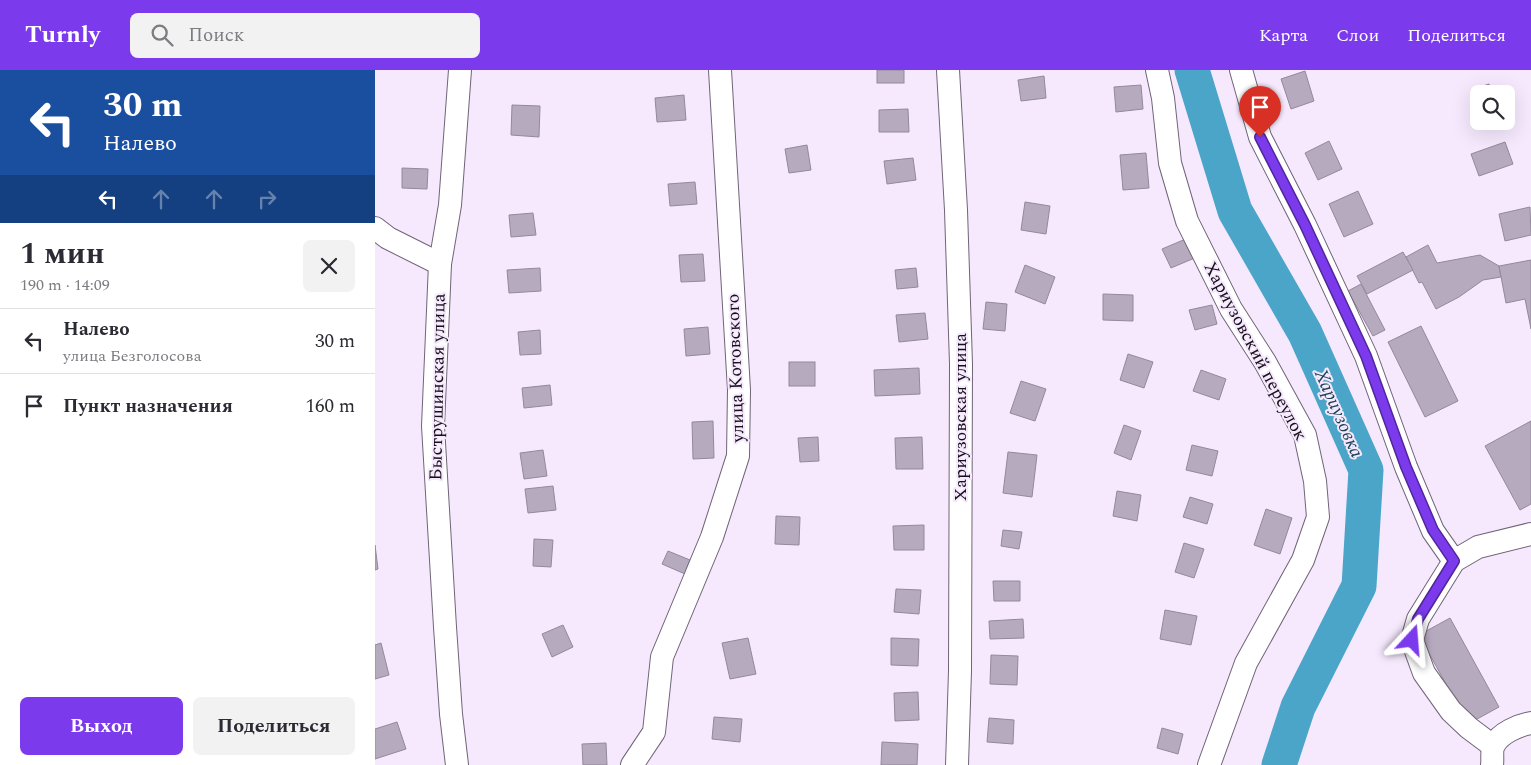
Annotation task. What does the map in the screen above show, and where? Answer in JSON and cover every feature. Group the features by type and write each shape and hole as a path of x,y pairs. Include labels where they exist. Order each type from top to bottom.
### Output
{"street":[{"name":"Быструшинская улица","path":"457,765 446,646 433,426 440,264 450,205 460,70"},
{"name":"улица Котовского","path":"631,765 654,732 662,657 713,537 738,456 739,390 720,70"},
{"name":"Хариузовская улица","path":"950,70 961,364 961,661 957,765"},
{"name":"Хариузовский переулок","path":"1157,70 1163,98 1170,164 1187,222 1231,309 1265,362 1305,435 1315,481 1318,517 1303,560 1246,662 1209,765"},
{"path":"1241,70 1260,137 1305,225 1366,356 1406,467 1433,530 1454,561"},
{"path":"375,228 389,238 440,264"},
{"path":"1531,534 1478,547 1454,561 1418,619 1412,640 1423,673 1451,711 1469,728 1493,756 1501,737 1523,724 1531,723"}],"building":[{"path":"877,70 904,70 904,83 877,83"},
{"path":"1305,71 1314,101 1291,109 1281,79"},
{"path":"1044,76 1046,98 1021,101 1018,80"},
{"path":"1141,85 1143,109 1116,112 1114,87"},
{"path":"684,95 686,120 657,122 655,98"},
{"path":"512,105 540,106 539,137 511,135"},
{"path":"908,109 909,132 879,132 879,110"},
{"path":"1329,141 1342,169 1318,180 1305,153"},
{"path":"1505,142 1513,164 1479,176 1471,154"},
{"path":"807,145 811,170 789,173 785,149"},
{"path":"1146,153 1149,188 1123,190 1120,155"},
{"path":"913,158 916,180 887,184 884,161"},
{"path":"402,168 428,169 427,189 402,188"},
{"path":"695,182 697,204 670,206 668,184"},
{"path":"1358,191 1373,224 1344,237 1329,204"},
{"path":"1025,202 1050,206 1046,234 1021,230"},
{"path":"1530,207 1531,235 1505,241 1499,214"},
{"path":"533,213 536,235 511,237 509,215"},
{"path":"1188,238 1197,257 1171,268 1162,249"},
{"path":"1428,245 1437,263 1480,255 1499,266 1501,277 1483,280 1459,297 1436,309 1422,282 1419,283 1406,257"},
{"path":"1403,252 1413,270 1367,294 1357,276"},
{"path":"703,254 705,281 681,282 679,255"},
{"path":"1531,260 1531,329 1525,299 1506,303 1499,266"},
{"path":"1025,265 1055,277 1045,304 1015,292"},
{"path":"540,268 541,291 509,293 507,270"},
{"path":"916,268 918,287 897,289 895,270"},
{"path":"1361,284 1385,330 1373,336 1348,291"},
{"path":"1103,294 1133,295 1133,321 1103,320"},
{"path":"986,302 1007,304 1005,331 983,329"},
{"path":"1212,305 1217,324 1195,330 1189,310"},
{"path":"925,313 928,339 899,342 896,315"},
{"path":"1421,326 1458,401 1425,417 1388,342"},
{"path":"708,327 710,354 686,356 684,329"},
{"path":"540,330 541,354 520,355 518,332"},
{"path":"1128,354 1153,362 1144,388 1120,380"},
{"path":"789,362 815,362 815,386 789,386"},
{"path":"919,368 920,394 875,396 874,370"},
{"path":"1201,370 1226,379 1219,400 1193,391"},
{"path":"1021,381 1046,389 1035,421 1010,413"},
{"path":"550,385 552,405 524,408 522,388"},
{"path":"713,421 714,458 693,459 692,422"},
{"path":"1531,421 1531,504 1520,510 1485,446"},
{"path":"1124,425 1141,431 1131,460 1114,453"},
{"path":"818,437 819,461 800,462 798,438"},
{"path":"922,437 923,469 896,469 895,438"},
{"path":"1192,445 1218,451 1212,476 1186,470"},
{"path":"543,450 547,476 524,479 520,453"},
{"path":"1008,452 1037,455 1032,497 1003,493"},
{"path":"553,486 556,510 528,513 525,489"},
{"path":"1117,491 1141,495 1137,521 1113,516"},
{"path":"1190,497 1213,504 1207,524 1183,517"},
{"path":"1266,509 1292,518 1280,554 1254,545"},
{"path":"776,516 800,517 799,545 775,544"},
{"path":"924,525 924,550 894,550 893,526"},
{"path":"1003,530 1022,532 1019,549 1001,546"},
{"path":"534,539 553,540 551,567 533,566"},
{"path":"1184,543 1204,549 1194,578 1175,572"},
{"path":"375,545 378,569 375,570"},
{"path":"668,551 690,560 685,574 662,564"},
{"path":"993,581 1020,581 1020,601 994,601"},
{"path":"896,589 921,590 919,614 894,612"},
{"path":"1165,610 1197,616 1191,645 1160,639"},
{"path":"1450,618 1499,707 1468,724 1419,635"},
{"path":"1023,619 1024,638 990,639 989,621"},
{"path":"563,625 573,647 552,657 542,634"},
{"path":"748,638 756,674 730,679 722,643"},
{"path":"891,638 919,639 918,666 891,665"},
{"path":"381,643 389,675 375,679 375,645"},
{"path":"991,655 1018,656 1017,685 990,684"},
{"path":"918,692 919,720 895,721 894,693"},
{"path":"714,717 742,719 740,742 712,739"},
{"path":"989,718 1014,720 1013,744 987,742"},
{"path":"397,722 406,749 375,759 375,729"},
{"path":"1162,728 1183,734 1178,754 1157,748"},
{"path":"882,742 918,744 917,765 881,765"},
{"path":"606,743 607,765 583,765 582,744"}],"waterway":[{"name":"Хариузовка","path":"1192,70 1235,211 1305,333 1366,470 1359,586 1298,707 1279,765"}],"route":[{"path":"1260,137 1305,225 1366,356 1406,467 1433,530 1454,561 1418,619 1412,640"}]}
